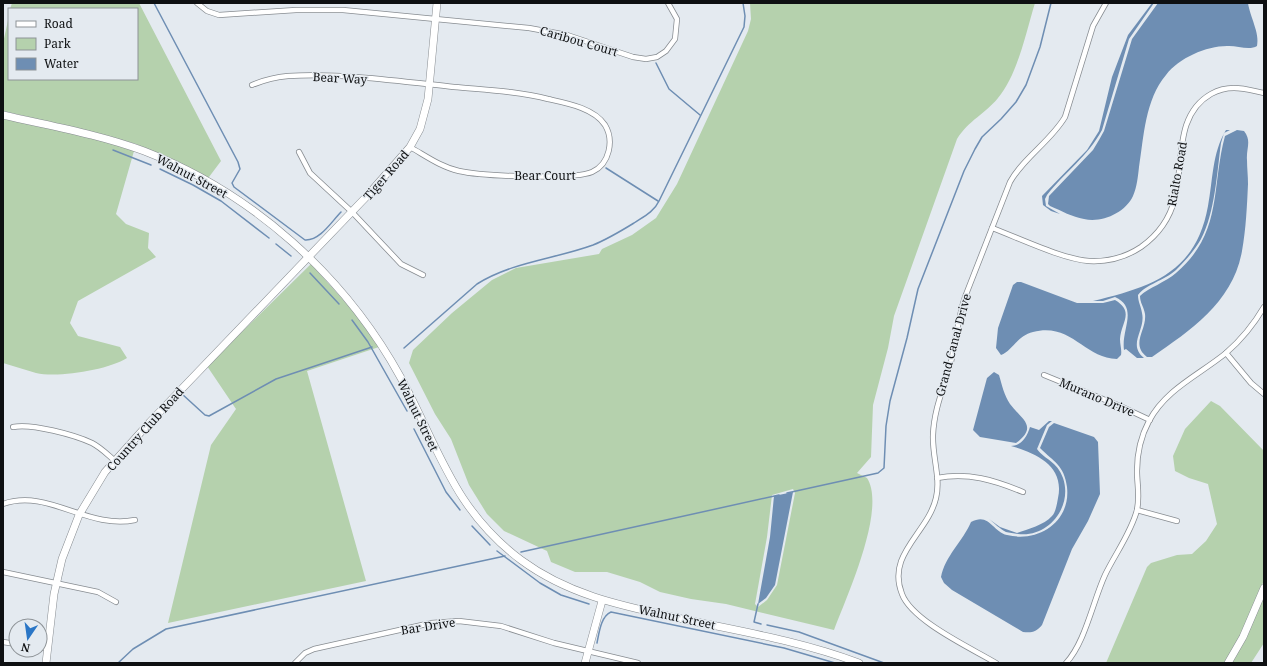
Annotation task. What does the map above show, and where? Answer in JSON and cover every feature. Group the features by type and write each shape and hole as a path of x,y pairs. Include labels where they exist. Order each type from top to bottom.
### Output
{"street":[{"name":"Caribou Court","path":"197,3 207,11 219,15 320,10 436,19 547,30 588,41 633,57 646,59 657,57 666,51 675,39 677,27 676,19 668,3"},
{"name":"Tiger Road","path":"309,257 404,156 410,147 425,114 430,84 437,3"},
{"name":"Grand Canal Drive","path":"996,663 919,617 907,605 900,589 898,574 900,562 904,552 932,510 937,493 937,478 933,452 934,416 950,364 959,315 1013,177 1058,128 1065,117 1093,26 1106,3"},
{"name":"Bear Way","path":"252,85 264,80 282,77 311,76 340,76 430,84"},
{"name":"Bear Court","path":"410,147 448,168 478,174 571,176 583,174 599,168 608,154 610,142 607,129 599,118 591,113 566,104 527,94 430,84"},
{"name":"Rialto Road","path":"992,228 1068,257 1082,260 1103,261 1129,254 1155,235 1171,210 1176,193 1185,127 1194,108 1207,96 1225,88 1241,88 1264,93"},
{"name":"Walnut Street","path":"3,115 103,138 144,152 172,164 210,184 247,207 309,257 350,302 384,350 405,387 448,476 475,516 501,543 530,566 569,589 602,601 787,640 859,663"},
{"path":"299,152 310,173 352,212 401,264 423,275"},
{"name":"Country Club Road","path":"48,648 57,582 68,542 95,486 114,460 309,257"},
{"path":"1066,663 1077,647 1104,576 1137,510 1139,492 1137,471 1138,456 1150,420 1163,402 1178,387 1226,353 1250,328 1264,307"},
{"path":"1226,353 1251,384 1264,394"},
{"name":"Murano Drive","path":"1044,375 1150,420"},
{"path":"13,427 32,426 81,439 99,447 114,460"},
{"path":"937,478 951,476 988,478 1023,492"},
{"path":"3,504 24,500 48,502 80,515 114,522 135,520"},
{"path":"1137,510 1177,521"},
{"path":"3,572 57,582 98,592 116,602"},
{"path":"1228,663 1249,624 1264,588"},
{"path":"585,663 602,601"},
{"name":"Bar Drive","path":"295,663 306,653 314,649 431,623 459,621 501,626 588,652 638,663"}],"green space":[{"path":"12,3 139,3 221,161 209,177 208,178 136,144 97,133 3,111 3,43 8,20 8,80 138,80 138,8 10,8"},
{"path":"750,3 1035,3 1021,52 1005,88 993,104 967,127 957,139 894,316 888,348 873,405 871,457 857,473 867,478 872,492 872,510 869,531 855,576 834,630 726,604 691,599 660,592 640,582 607,572 575,572 551,562 547,551 504,531 487,514 469,485 451,439 435,414 409,363 413,350 452,313 492,280 516,268 599,254 602,249 632,235 656,218 677,184 748,31 751,19","holes":["793,489 795,493 777,585 767,600 758,607 755,604 767,537 772,495"]},
{"path":"3,118 96,139 134,151 116,214 126,224 149,233 148,248 156,257 78,301 70,323 78,336 120,347 127,358 119,362 96,369 69,374 36,373 3,363"},
{"path":"311,264 354,312 379,347 307,371 366,581 168,623 211,445 236,409 207,366"},
{"path":"1211,401 1220,406 1264,451 1264,580 1256,601 1225,663 1106,663 1147,567 1151,563 1177,555 1192,554 1206,541 1217,524 1208,484 1189,478 1175,471 1173,456 1185,429"},
{"path":"1264,597 1264,643 1251,663 1232,663 1245,638"}],"water":[{"path":"1152,3 1154,3 1129,39 1102,130 1090,148 1045,199 1046,206 1060,214 1051,211 1043,205 1042,196 1087,150 1099,131 1112,77 1128,35"},
{"path":"1158,3 1248,3 1256,30 1258,41 1257,46 1250,48 1231,46 1210,48 1185,58 1166,75 1154,96 1146,119 1137,182 1133,196 1119,212 1105,218 1091,220 1075,217 1050,206 1048,204 1049,196 1093,150 1104,131 1132,39"},
{"path":"1237,130 1244,131 1248,138 1248,184 1242,251 1237,269 1230,285 1220,300 1208,313 1167,347 1152,357 1147,357 1142,352 1139,342 1145,320 1144,309 1140,296 1176,273 1191,258 1202,242 1213,209 1225,136"},
{"path":"1223,135 1212,205 1206,229 1201,239 1190,255 1176,270 1145,288 1138,295 1143,319 1137,347 1139,353 1144,358 1137,358 1126,349 1124,350 1128,313 1126,307 1115,297 1103,301 1093,301 1134,290 1168,273 1182,262 1193,247 1202,229 1208,206 1215,157"},
{"path":"1017,282 1021,282 1077,303 1103,303 1115,300 1121,304 1126,313 1120,339 1121,355 1117,359 1105,357 1095,353 1068,336 1058,332 1046,330 1027,334 1001,355 996,348 998,328 1013,285"},
{"path":"994,372 999,375 1008,401 1026,423 1026,432 1016,443 980,437 973,430 987,378"},
{"path":"1049,421 1052,421 1047,425 1037,449 1058,468 1063,478 1065,489 1061,510 1048,526 1039,531 1029,534 1018,534 1006,532 989,519 1000,527 1017,533 1045,522 1052,516 1055,510 1059,487 1057,477 1053,469 1039,457 1011,446 1021,443 1030,427 1039,430"},
{"path":"1054,423 1094,437 1098,442 1100,494 1088,521 1072,549 1042,625 1034,632 1023,632 952,590 944,583 941,577 946,562 964,536 971,522 982,519 990,523 1002,533 1019,537 1030,536 1041,532 1050,527 1058,519 1064,510 1067,499 1066,480 1058,464 1040,448 1049,427"},
{"path":"793,492 775,585 766,598 758,604 770,537 774,496"}],"waterway":[{"path":"154,3 238,162 240,169 232,183 234,187 305,240 321,234 341,212"},
{"path":"404,348 477,284 490,277 519,266 579,250 599,243 648,214 657,205 744,27 745,16 743,3"},
{"path":"787,493 878,473 884,468 886,426 890,401 907,338 918,289 964,171 975,149 982,137 1016,102 1026,85 1040,47 1051,3"},
{"path":"656,63 669,89 700,115"},
{"path":"113,150 151,165"},
{"path":"606,168 658,201"},
{"path":"160,169 221,201 269,238"},
{"path":"276,244 291,256"},
{"path":"310,273 339,304"},
{"path":"352,320 368,342 407,411"},
{"path":"182,394 205,415 209,416 276,379 372,347"},
{"path":"414,429 446,492 460,510"},
{"path":"521,552 779,495"},
{"path":"472,526 490,545"},
{"path":"497,551 540,583 561,595 589,604"},
{"path":"118,663 133,649 166,629 505,556"},
{"path":"758,604 754,622 761,624"},
{"path":"597,643 603,621 611,612 784,648 835,663"},
{"path":"767,625 799,632 884,663"}]}
